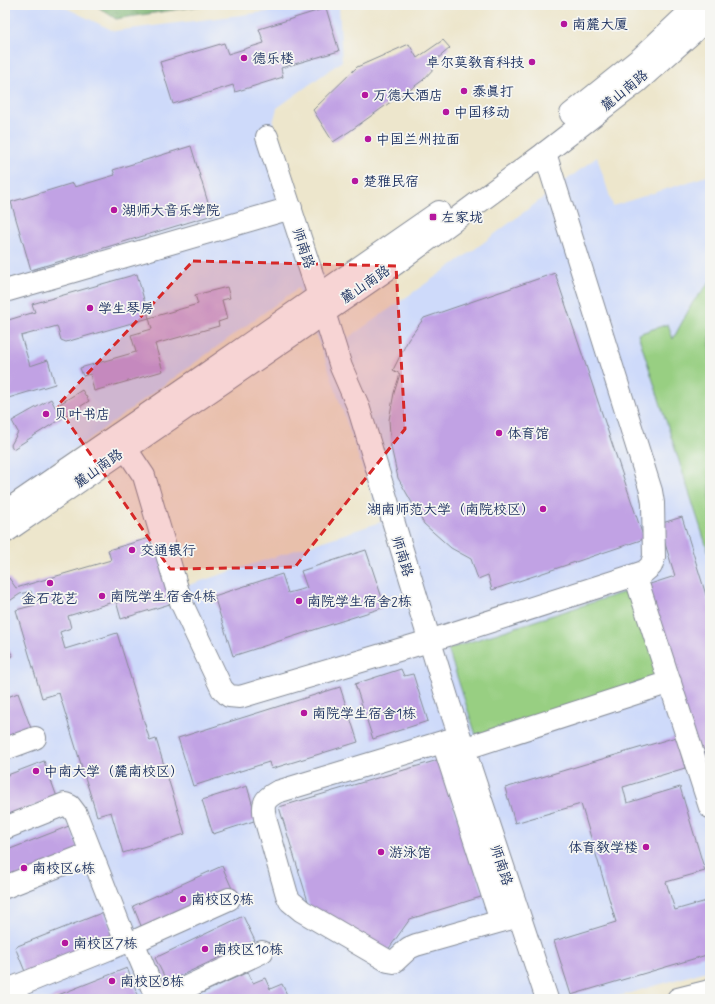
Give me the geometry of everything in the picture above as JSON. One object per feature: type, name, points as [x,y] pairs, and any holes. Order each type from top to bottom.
[{"type":"main road","name":"麓山南路","points":[[5,532],[121,442],[321,304],[433,217],[550,130],[642,56],[697,5]]},
{"type":"main road","name":"麓山南路","points":[[321,304],[394,264],[545,153],[637,82],[710,18]]},
{"type":"main road","name":"师南路","points":[[267,137],[341,367],[358,406],[429,641],[455,742],[510,918],[547,999]]},
{"type":"main road","points":[[121,442],[145,480],[181,602],[222,689],[229,696],[240,697],[429,641],[644,572],[651,566],[654,557],[653,503],[651,490],[545,153]]},
{"type":"main road","points":[[5,291],[291,208]]},
{"type":"main road","name":"麓山南路","points":[[5,512],[121,442]]},
{"type":"main road","points":[[635,575],[710,807]]},
{"type":"main road","points":[[510,918],[416,945],[409,948],[394,962],[388,961],[302,911],[290,902],[265,818],[263,810],[264,802],[269,796],[277,792],[670,682]]},
{"type":"main road","points":[[5,749],[35,738]]},
{"type":"main road","points":[[5,828],[65,804],[70,806],[76,814],[91,853],[130,942],[166,998],[262,952]]},
{"type":"main road","points":[[5,887],[91,853]]},
{"type":"main road","points":[[5,991],[130,942],[229,899]]},
{"type":"main road","points":[[678,999],[710,991]]},
{"type":"highlighted area","points":[[193,261],[396,266],[405,429],[295,567],[170,569],[57,406]]},
{"type":"shaded area","name":"湖南师范大学（南院校区）","points":[[5,5],[60,5],[114,31],[320,5],[339,5],[342,61],[277,108],[272,127],[318,264],[348,338],[475,249],[597,157],[613,206],[710,175],[710,970],[609,999],[5,999],[5,662],[13,656],[5,644],[5,604],[20,594],[60,582],[58,575],[110,560],[108,550],[153,537],[186,586],[381,522],[324,356],[298,288],[95,435],[5,496]]},
{"type":"green space","points":[[95,5],[205,5],[116,19]]},
{"type":"green space","points":[[710,282],[710,557],[638,334],[668,324],[673,339],[693,302]]},
{"type":"green space","points":[[634,589],[662,675],[476,735],[448,649]]},
{"type":"building","name":"德乐楼","points":[[326,8],[339,51],[281,68],[283,77],[235,92],[233,85],[173,104],[160,62],[224,43],[228,54],[264,43],[259,29]]},
{"type":"building","name":"万德大酒店","points":[[443,40],[450,48],[436,60],[436,66],[423,80],[333,142],[313,110],[357,67],[409,44],[417,58]]},
{"type":"building","name":"湖师大音乐学院","points":[[191,146],[209,206],[213,205],[216,214],[31,270],[11,202],[73,183],[75,187],[115,175],[113,170]]},
{"type":"building","name":"体育馆","points":[[555,273],[644,539],[492,590],[488,575],[478,579],[471,559],[451,548],[424,524],[398,478],[391,447],[389,420],[394,393],[400,374],[393,370],[408,340],[424,318]]},
{"type":"building","name":"学生琴房","points":[[137,274],[149,318],[66,342],[61,340],[57,326],[21,336],[30,366],[48,360],[55,384],[5,399],[5,321],[35,312],[32,304]]},
{"type":"building","points":[[227,287],[230,298],[222,300],[227,319],[218,322],[219,326],[155,344],[163,371],[94,391],[90,374],[83,376],[80,368],[136,352],[131,335],[152,329],[149,318],[198,304],[195,295]]},
{"type":"building","name":"贝叶书店","points":[[82,390],[89,401],[13,449],[11,445],[18,432],[12,421],[51,399],[55,407]]},
{"type":"building","points":[[682,517],[710,608],[710,790],[644,586],[675,576],[659,524]]},
{"type":"building","points":[[153,537],[173,603],[121,619],[116,601],[68,616],[71,628],[60,632],[65,649],[117,633],[150,741],[156,739],[185,834],[123,853],[111,812],[97,816],[59,693],[42,698],[16,610],[35,605],[31,591],[20,594],[5,604],[5,581],[9,578],[16,588],[111,560],[108,550]]},
{"type":"building","name":"南院学生宿舍2栋","points":[[366,550],[385,607],[233,656],[214,596],[282,574],[288,593],[307,588],[301,571]]},
{"type":"building","points":[[5,644],[13,656],[5,662]]},
{"type":"building","points":[[401,669],[404,676],[413,674],[428,721],[373,739],[355,684]]},
{"type":"building","name":"南院学生宿舍1栋","points":[[340,687],[358,742],[271,769],[269,762],[193,786],[178,738]]},
{"type":"building","points":[[18,693],[32,731],[5,742],[5,698]]},
{"type":"building","name":"体育教学楼","points":[[676,737],[685,768],[623,787],[627,803],[680,787],[705,871],[666,882],[675,910],[710,900],[710,954],[571,995],[554,941],[616,922],[581,804],[515,823],[505,788]]},
{"type":"building","name":"游泳馆","points":[[438,760],[484,896],[410,919],[385,954],[310,908],[279,807]]},
{"type":"building","points":[[44,761],[57,797],[5,817],[5,776]]},
{"type":"building","points":[[247,786],[257,820],[213,834],[202,800]]},
{"type":"building","name":"南校区6栋","points":[[69,826],[80,853],[5,883],[5,851]]},
{"type":"building","name":"南校区9栋","points":[[222,866],[234,893],[144,933],[133,906]]},
{"type":"building","name":"南校区7栋","points":[[104,912],[115,939],[26,974],[15,947]]},
{"type":"building","name":"南校区10栋","points":[[243,916],[255,941],[167,982],[155,958]]},
{"type":"building","name":"南校区8栋","points":[[127,968],[138,995],[128,999],[48,999]]},
{"type":"building","points":[[248,972],[253,983],[265,978],[270,989],[282,984],[289,999],[189,999]]},
{"type":"place","name":"南麓大厦","points":[[564,24]]},
{"type":"place","name":"德乐楼","points":[[244,58]]},
{"type":"place","name":"卓尔莫教育科技","points":[[532,62]]},
{"type":"place","name":"泰真打","points":[[464,91]]},
{"type":"place","name":"万德大酒店","points":[[365,95]]},
{"type":"place","name":"中国移动","points":[[446,112]]},
{"type":"place","name":"中国兰州拉面","points":[[368,139]]},
{"type":"place","name":"楚雅民宿","points":[[355,181]]},
{"type":"place","name":"湖师大音乐学院","points":[[114,210]]},
{"type":"place","name":"左家垅","points":[[433,217]]},
{"type":"place","name":"学生琴房","points":[[90,308]]},
{"type":"place","name":"贝叶书店","points":[[46,414]]},
{"type":"place","name":"体育馆","points":[[499,433]]},
{"type":"place","name":"湖南师范大学（南院校区）","points":[[543,509]]},
{"type":"place","name":"交通银行","points":[[132,550]]},
{"type":"place","name":"金石花艺","points":[[50,583]]},
{"type":"place","name":"南院学生宿舍4栋","points":[[102,596]]},
{"type":"place","name":"南院学生宿舍2栋","points":[[299,601]]},
{"type":"place","name":"南院学生宿舍1栋","points":[[304,713]]},
{"type":"place","name":"中南大学（麓南校区）","points":[[36,771]]},
{"type":"place","name":"体育教学楼","points":[[646,847]]},
{"type":"place","name":"游泳馆","points":[[381,852]]},
{"type":"place","name":"南校区6栋","points":[[24,868]]},
{"type":"place","name":"南校区9栋","points":[[183,899]]},
{"type":"place","name":"南校区7栋","points":[[65,943]]},
{"type":"place","name":"南校区10栋","points":[[205,949]]},
{"type":"place","name":"南校区8栋","points":[[112,981]]}]
